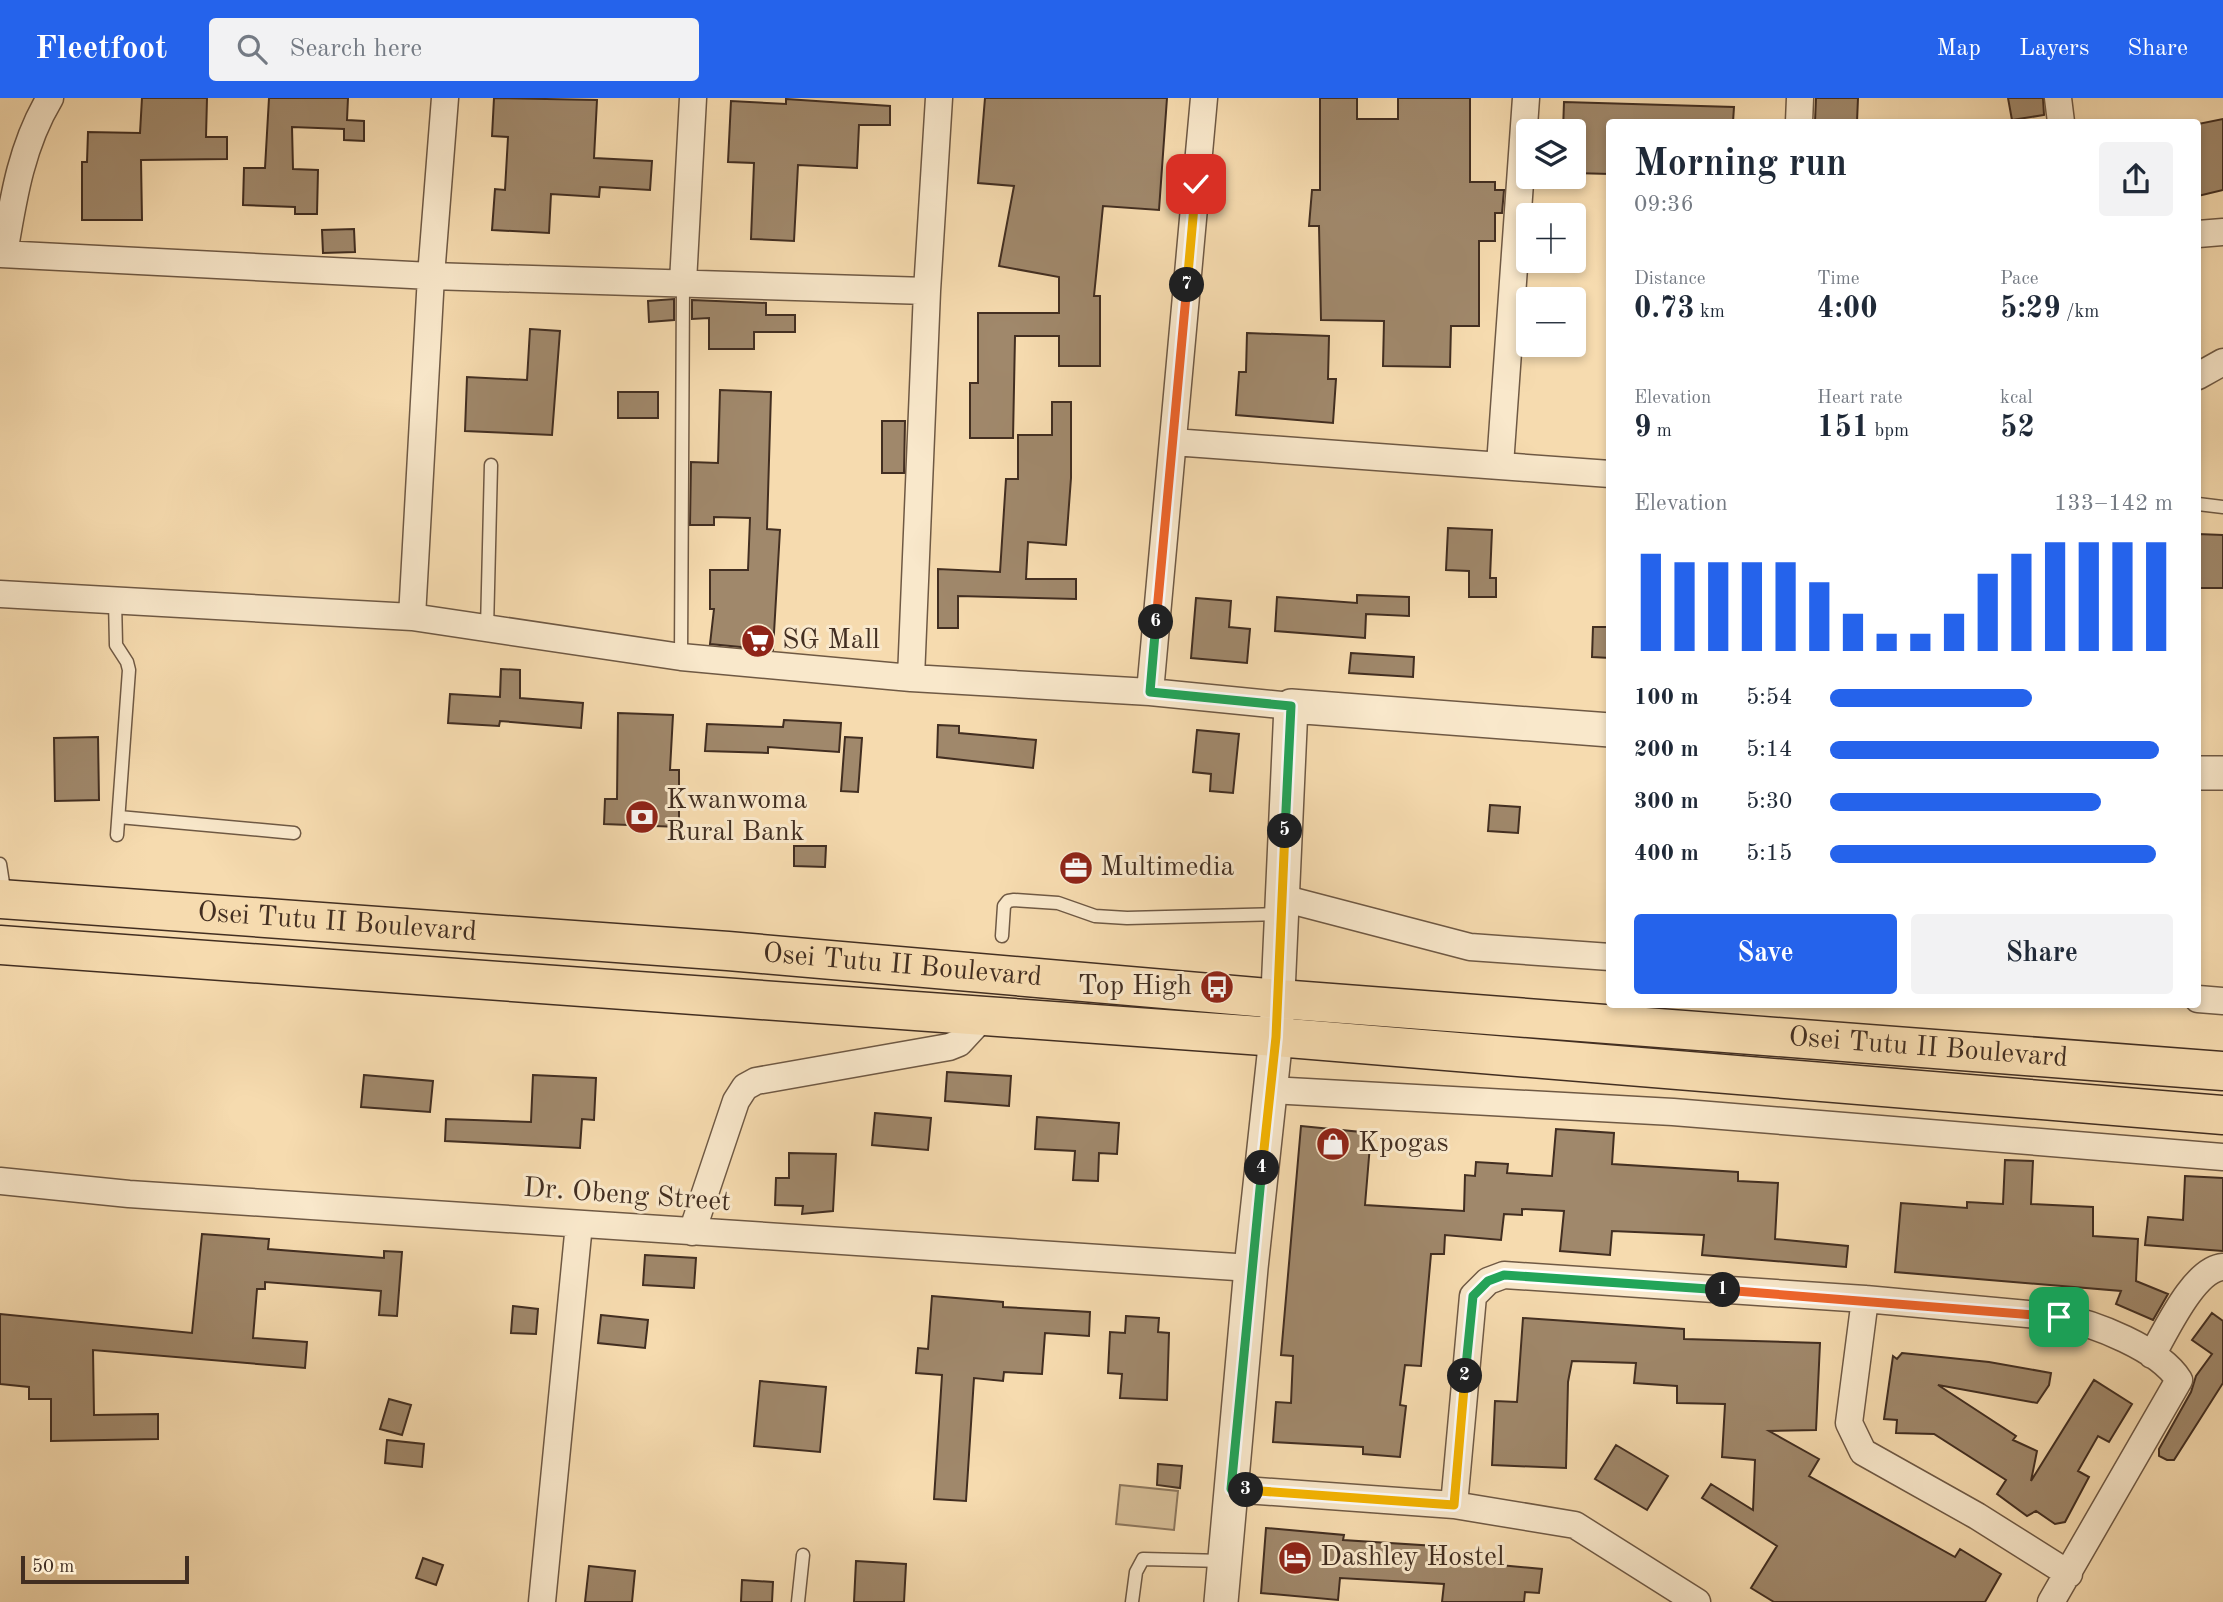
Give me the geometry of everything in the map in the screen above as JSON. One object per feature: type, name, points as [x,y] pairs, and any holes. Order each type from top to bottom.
[{"type":"highway","name":"Osei Tutu II Boulevard","points":[[2,888],[1279,999],[2223,1071]]},
{"type":"highway","name":"Osei Tutu II Boulevard","points":[[0,945],[1276,1037],[2223,1115]]},
{"type":"street","points":[[50,98],[33,126],[15,188],[2,254],[431,276],[927,290]]},
{"type":"street","points":[[412,617],[431,276],[445,98]]},
{"type":"street","points":[[683,282],[693,98]]},
{"type":"street","points":[[911,678],[927,290],[939,98]]},
{"type":"street","points":[[1150,692],[1204,98]]},
{"type":"street","points":[[1500,465],[1527,98]]},
{"type":"street","points":[[1799,119],[1800,98]]},
{"type":"street","points":[[2058,98],[2061,119]]},
{"type":"street","points":[[2201,234],[2223,232]]},
{"type":"street","points":[[2201,374],[2223,362]]},
{"type":"street","points":[[1173,442],[1606,474]]},
{"type":"street","points":[[0,594],[412,617],[681,657],[911,678],[1150,692],[1291,706],[1606,729]]},
{"type":"street","points":[[1221,1602],[1251,1268],[1279,999],[1291,706]]},
{"type":"street","points":[[2201,773],[2223,773]]},
{"type":"street","points":[[1281,906],[1470,947],[1606,957]]},
{"type":"street","points":[[2201,999],[2223,1001]]},
{"type":"street","points":[[692,1232],[736,1101],[745,1087],[756,1082],[949,1047],[959,1043],[984,1016]]},
{"type":"street","points":[[1270,1090],[1673,1112],[2223,1157]]},
{"type":"street","name":"Dr. Obeng Street","points":[[0,1181],[128,1194],[1251,1268]]},
{"type":"street","points":[[542,1602],[579,1224]]},
{"type":"street","points":[[2152,1355],[2189,1291],[2215,1267],[2223,1267]]},
{"type":"street","points":[[1454,1505],[1473,1296],[1488,1281],[1504,1275],[1864,1299],[2084,1321],[2152,1355],[2178,1377],[2179,1383],[2051,1602]]},
{"type":"street","points":[[1864,1299],[1849,1423],[1863,1452],[1977,1516],[2069,1574]]},
{"type":"street","points":[[1231,1489],[1454,1505],[1575,1525],[1698,1602]]},
{"type":"lane","points":[[681,657],[683,282]]},
{"type":"lane","points":[[487,629],[491,465]]},
{"type":"lane","points":[[2201,504],[2223,507]]},
{"type":"lane","points":[[116,600],[116,645],[127,662],[128,670],[117,835]]},
{"type":"lane","points":[[119,817],[294,833]]},
{"type":"lane","points":[[1002,936],[1004,906],[1008,901],[1014,900],[1058,903],[1095,916],[1116,917],[1281,906]]},
{"type":"lane","points":[[798,1602],[803,1555]]},
{"type":"lane","points":[[1132,1602],[1136,1572],[1143,1559],[1224,1561]]},
{"type":"shaded area","points":[[1120,1485],[1178,1491],[1174,1530],[1116,1524]]},
{"type":"building","points":[[142,98],[207,98],[206,137],[227,137],[227,159],[141,160],[142,220],[82,220],[82,162],[87,162],[88,132],[140,133]]},
{"type":"building","points":[[269,98],[348,98],[347,120],[364,121],[364,141],[344,140],[344,129],[292,127],[293,169],[318,170],[317,214],[295,214],[295,207],[243,205],[244,168],[265,168]]},
{"type":"building","points":[[494,98],[597,100],[594,158],[652,161],[650,190],[600,187],[599,197],[551,194],[549,233],[492,230],[495,189],[505,190],[508,137],[492,136]]},
{"type":"building","points":[[985,98],[1167,98],[1159,210],[1103,206],[1094,296],[1100,296],[1100,366],[1059,366],[1059,336],[1015,336],[1013,438],[970,438],[970,383],[978,383],[978,313],[1059,313],[1059,277],[999,266],[1014,186],[978,183]]},
{"type":"building","points":[[1320,98],[1357,98],[1357,119],[1398,119],[1398,98],[1470,98],[1470,182],[1495,182],[1495,190],[1504,190],[1502,213],[1495,213],[1495,241],[1479,241],[1479,326],[1451,326],[1450,367],[1383,366],[1384,321],[1321,320],[1319,226],[1309,226],[1312,190],[1320,190]]},
{"type":"building","points":[[1816,98],[1858,98],[1857,119],[1815,119]]},
{"type":"building","points":[[2008,98],[2043,98],[2044,115],[2012,119]]},
{"type":"building","points":[[786,99],[890,106],[890,125],[859,125],[857,168],[798,165],[794,241],[751,239],[754,163],[728,162],[731,101],[786,104]]},
{"type":"building","points":[[1564,102],[1734,107],[1733,119],[1606,119],[1606,174],[1586,173],[1586,119],[1563,119]]},
{"type":"building","points":[[2223,119],[2223,190],[2201,195],[2201,123]]},
{"type":"building","points":[[354,229],[355,252],[323,253],[322,230]]},
{"type":"building","points":[[674,299],[674,320],[649,322],[648,301]]},
{"type":"building","points":[[692,300],[766,303],[766,315],[795,315],[795,332],[754,332],[754,349],[709,349],[709,318],[692,319]]},
{"type":"building","points":[[530,329],[560,331],[552,435],[465,431],[467,377],[527,380]]},
{"type":"building","points":[[1247,333],[1329,336],[1328,379],[1336,379],[1333,423],[1236,415],[1239,372],[1246,372]]},
{"type":"building","points":[[720,390],[771,392],[767,529],[780,530],[773,650],[710,644],[714,609],[710,609],[710,570],[748,570],[750,518],[714,517],[714,525],[690,525],[691,462],[718,463]]},
{"type":"building","points":[[618,392],[658,392],[658,418],[618,418]]},
{"type":"building","points":[[1052,402],[1071,402],[1071,478],[1066,545],[1028,542],[1026,579],[1076,579],[1076,599],[958,596],[958,628],[938,628],[938,569],[1000,572],[1006,479],[1018,479],[1018,435],[1052,435]]},
{"type":"building","points":[[882,421],[905,421],[904,473],[882,473]]},
{"type":"building","points":[[1448,528],[1492,530],[1490,578],[1496,578],[1496,597],[1469,597],[1469,571],[1446,570]]},
{"type":"building","points":[[2201,534],[2223,535],[2223,588],[2201,588]]},
{"type":"building","points":[[1357,595],[1409,597],[1409,616],[1366,614],[1365,638],[1275,631],[1277,597],[1357,603]]},
{"type":"building","points":[[1196,598],[1231,601],[1229,627],[1250,629],[1247,663],[1191,658]]},
{"type":"building","points":[[1593,627],[1606,627],[1606,658],[1592,657]]},
{"type":"building","points":[[1351,653],[1414,657],[1413,677],[1349,673]]},
{"type":"building","points":[[501,669],[520,670],[520,698],[583,703],[581,728],[500,721],[499,726],[448,723],[450,694],[500,697]]},
{"type":"building","points":[[618,713],[673,715],[670,770],[679,770],[679,827],[604,824],[605,799],[617,799]]},
{"type":"building","points":[[784,720],[841,723],[839,752],[768,747],[768,753],[705,751],[707,724],[783,727]]},
{"type":"building","points":[[938,725],[959,726],[959,733],[1036,740],[1033,768],[937,757]]},
{"type":"building","points":[[1197,730],[1239,734],[1233,793],[1210,791],[1211,774],[1193,772]]},
{"type":"building","points":[[98,737],[99,800],[55,801],[54,738]]},
{"type":"building","points":[[845,737],[862,738],[858,792],[841,791]]},
{"type":"building","points":[[1490,805],[1520,807],[1518,833],[1488,831]]},
{"type":"building","points":[[794,846],[826,846],[825,867],[794,866]]},
{"type":"building","points":[[947,1072],[1011,1076],[1009,1106],[945,1101]]},
{"type":"building","points":[[364,1075],[433,1081],[430,1112],[361,1107]]},
{"type":"building","points":[[533,1075],[596,1078],[594,1120],[582,1119],[580,1148],[445,1141],[446,1119],[531,1122]]},
{"type":"building","points":[[875,1113],[931,1118],[928,1150],[872,1145]]},
{"type":"building","points":[[1037,1117],[1119,1123],[1117,1154],[1099,1153],[1098,1181],[1073,1180],[1075,1151],[1035,1149]]},
{"type":"building","points":[[1301,1126],[1371,1133],[1365,1205],[1464,1211],[1465,1175],[1475,1176],[1476,1162],[1508,1164],[1507,1173],[1552,1176],[1556,1129],[1614,1133],[1612,1164],[1738,1172],[1738,1181],[1778,1183],[1775,1239],[1848,1246],[1846,1267],[1702,1255],[1704,1235],[1612,1231],[1610,1255],[1560,1251],[1564,1211],[1522,1209],[1522,1215],[1504,1214],[1501,1240],[1445,1235],[1444,1254],[1431,1254],[1421,1366],[1405,1365],[1400,1405],[1406,1406],[1400,1457],[1363,1454],[1363,1447],[1273,1442],[1276,1402],[1291,1403],[1293,1356],[1281,1355]]},
{"type":"building","points":[[789,1153],[836,1154],[833,1211],[802,1214],[803,1206],[775,1205],[776,1178],[789,1178]]},
{"type":"building","points":[[2005,1160],[2033,1161],[2031,1204],[2093,1207],[2093,1236],[2138,1239],[2136,1281],[2168,1294],[2153,1320],[2116,1304],[2121,1291],[1895,1272],[1901,1203],[1967,1208],[1967,1202],[2003,1204]]},
{"type":"building","points":[[2185,1176],[2223,1178],[2223,1251],[2145,1245],[2148,1217],[2183,1220]]},
{"type":"building","points":[[202,1234],[269,1239],[268,1249],[384,1258],[384,1251],[402,1252],[397,1316],[379,1315],[381,1291],[265,1282],[265,1289],[257,1289],[253,1338],[307,1342],[305,1368],[93,1350],[94,1415],[158,1414],[158,1439],[51,1441],[51,1399],[29,1399],[29,1387],[0,1384],[0,1314],[192,1333]]},
{"type":"building","points":[[645,1255],[696,1258],[694,1288],[643,1285]]},
{"type":"building","points":[[932,1296],[1003,1302],[1003,1307],[1090,1312],[1089,1336],[1045,1333],[1042,1374],[1004,1372],[1003,1381],[974,1378],[966,1501],[934,1499],[942,1375],[916,1373],[918,1348],[928,1349]]},
{"type":"building","points":[[513,1306],[538,1309],[536,1334],[511,1333]]},
{"type":"building","points":[[2212,1313],[2223,1321],[2223,1383],[2174,1460],[2167,1460],[2159,1456],[2159,1449],[2191,1392],[2196,1376],[2212,1354],[2192,1340]]},
{"type":"building","points":[[601,1315],[648,1320],[645,1348],[598,1343]]},
{"type":"building","points":[[1126,1316],[1159,1318],[1158,1332],[1169,1333],[1167,1400],[1120,1398],[1122,1374],[1108,1373],[1110,1332],[1125,1333]]},
{"type":"building","points":[[1523,1318],[1684,1329],[1684,1339],[1820,1343],[1816,1430],[1769,1431],[1819,1459],[1809,1476],[1955,1557],[1960,1549],[2001,1574],[1985,1602],[1774,1602],[1751,1588],[1777,1546],[1702,1498],[1711,1484],[1753,1510],[1755,1460],[1722,1457],[1725,1404],[1677,1403],[1677,1386],[1634,1383],[1636,1363],[1572,1361],[1568,1382],[1566,1468],[1492,1465],[1495,1401],[1517,1402]]},
{"type":"building","points":[[1902,1353],[1989,1362],[2051,1373],[2049,1385],[2037,1403],[1938,1385],[2016,1436],[2013,1440],[2037,1451],[2031,1481],[2094,1380],[2132,1404],[2109,1442],[2098,1436],[2078,1471],[2089,1477],[2065,1522],[2055,1524],[2036,1511],[2027,1516],[1997,1494],[2006,1480],[1934,1434],[1896,1433],[1897,1420],[1884,1419],[1893,1356],[1897,1359]]},
{"type":"building","points":[[760,1381],[826,1387],[820,1452],[754,1446]]},
{"type":"building","points":[[389,1399],[411,1405],[402,1435],[380,1429]]},
{"type":"building","points":[[387,1440],[424,1444],[422,1467],[385,1463]]},
{"type":"building","points":[[1616,1445],[1668,1476],[1647,1510],[1595,1479]]},
{"type":"building","points":[[1158,1464],[1182,1466],[1180,1488],[1157,1485]]},
{"type":"building","points":[[1266,1528],[1344,1535],[1343,1540],[1436,1546],[1436,1559],[1542,1569],[1539,1593],[1525,1592],[1524,1602],[1442,1602],[1444,1584],[1340,1578],[1338,1600],[1261,1593]]},
{"type":"building","points":[[423,1558],[443,1565],[436,1585],[416,1578]]},
{"type":"building","points":[[856,1561],[906,1564],[904,1602],[854,1602]]},
{"type":"building","points":[[589,1566],[635,1571],[632,1602],[585,1602]]},
{"type":"building","points":[[742,1580],[773,1582],[772,1602],[741,1602]]},
{"type":"place","name":"SG Mall","points":[[758,641]]},
{"type":"place","name":"Kwanwoma Rural Bank","points":[[642,817]]},
{"type":"place","name":"Multimedia","points":[[1076,868]]},
{"type":"place","name":"Top High","points":[[1217,987]]},
{"type":"place","name":"Kpogas","points":[[1333,1144]]},
{"type":"place","name":"Dashley Hostel","points":[[1295,1558]]},
{"type":"route","points":[[1196,184],[1150,692],[1291,706],[1279,999],[1231,1489],[1454,1505],[1473,1296],[1488,1281],[1504,1275],[1864,1299],[2059,1317]]}]
